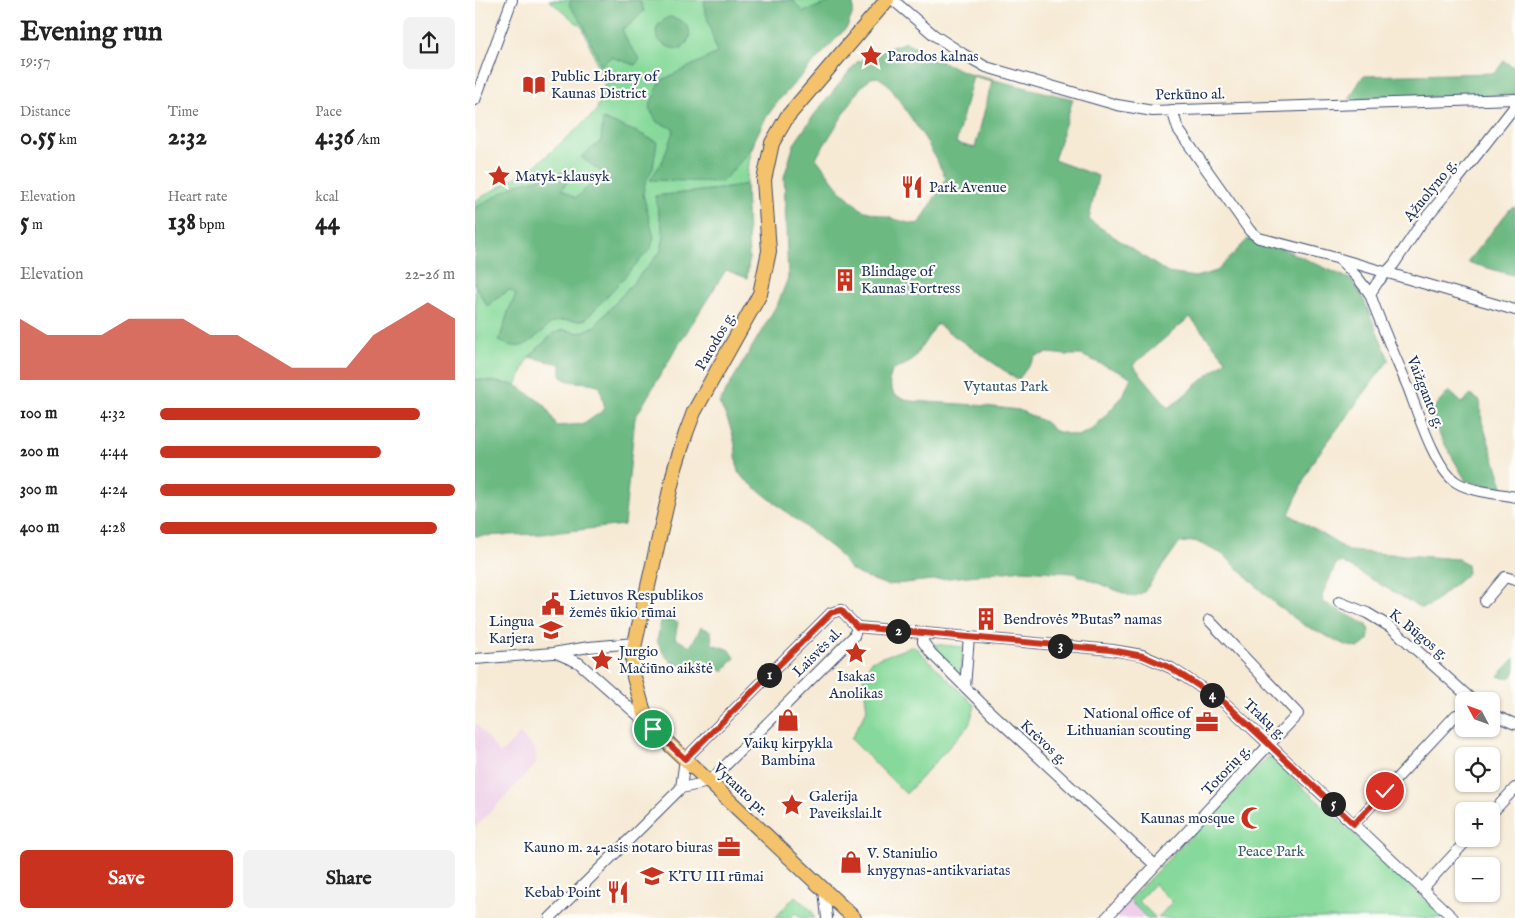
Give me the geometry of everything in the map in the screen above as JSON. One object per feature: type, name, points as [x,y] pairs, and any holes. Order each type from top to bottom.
[{"type":"main road","name":"Parodos g.","points":[[653,729],[643,709],[634,677],[633,659],[635,643],[675,468],[686,433],[695,412],[760,294],[769,251],[764,180],[772,143],[787,117],[887,0]]},
{"type":"main road","name":"Vytauto pr.","points":[[653,729],[854,918]]},
{"type":"street","points":[[475,100],[512,0]]},
{"type":"street","name":"Perkūno al.","points":[[893,0],[934,35],[986,66],[1125,106],[1153,111],[1515,99]]},
{"type":"street","name":"Ąžuolyno g.","points":[[1370,294],[1420,225],[1515,106]]},
{"type":"street","points":[[1172,110],[1178,129],[1250,231],[1259,238],[1387,272],[1515,310]]},
{"type":"street","name":"Vaižganto g.","points":[[1340,259],[1370,294],[1419,416],[1445,471],[1454,481],[1467,488],[1515,497]]},
{"type":"street","points":[[1485,600],[1505,577],[1515,580]]},
{"type":"street","name":"K. Būgos g.","points":[[1339,602],[1367,613],[1392,628],[1463,692]]},
{"type":"street","name":"Laisvės al.","points":[[685,759],[831,613],[841,610],[857,627],[854,636],[709,782]]},
{"type":"street","name":"Totorių g.","points":[[1106,918],[1299,714],[1209,620]]},
{"type":"street","name":"Trakų g.","points":[[857,627],[1111,650],[1143,656],[1171,668],[1225,703],[1453,918]]},
{"type":"street","name":"Krėvos g.","points":[[924,633],[923,642],[931,653],[1155,865]]},
{"type":"street","points":[[965,687],[969,637]]},
{"type":"street","points":[[475,659],[635,643]]},
{"type":"street","name":"Vytauto pr.","points":[[555,652],[579,663],[653,729]]},
{"type":"street","points":[[1354,824],[1455,716]]},
{"type":"street","points":[[1500,718],[1515,724]]},
{"type":"street","points":[[681,788],[685,759]]},
{"type":"street","points":[[551,918],[681,788],[709,782]]},
{"type":"street","points":[[1500,804],[1515,788]]},
{"type":"street","points":[[1423,889],[1461,847]]},
{"type":"street","points":[[824,890],[827,918]]},
{"type":"shaded area","points":[[475,722],[500,754],[520,734],[535,749],[536,764],[475,828]]},
{"type":"shaded area","points":[[1129,900],[1147,918],[1112,918]]},
{"type":"green space","points":[[549,0],[853,0],[853,12],[847,27],[796,80],[762,124],[755,139],[749,161],[746,184],[729,188],[655,196],[664,237],[661,251],[595,326],[580,333],[564,330],[554,333],[529,357],[516,385],[475,379],[475,201],[535,166],[596,112],[605,84],[583,28]]},
{"type":"green space","points":[[571,0],[640,0],[644,11],[631,24],[622,29],[628,43],[640,59],[635,65],[611,57],[601,65],[584,26],[569,5]]},
{"type":"green space","points":[[705,0],[793,0],[803,12],[836,0],[853,0],[853,12],[847,27],[778,101],[765,119],[752,149],[722,182],[650,180],[663,160],[674,129],[657,122],[649,108],[660,81],[717,53],[704,6]]},
{"type":"green space","points":[[669,17],[681,21],[689,29],[688,39],[682,49],[667,46],[657,38],[657,27]]},
{"type":"green space","name":"Vytautas Park","points":[[906,42],[936,59],[969,74],[1073,99],[1054,160],[1098,176],[1089,220],[1168,273],[1195,277],[1217,271],[1248,239],[1283,249],[1352,280],[1364,300],[1389,360],[1311,464],[1289,514],[1349,551],[1458,559],[1467,565],[1468,573],[1431,605],[1421,608],[1342,562],[1336,564],[1322,596],[1323,602],[1367,625],[1369,631],[1368,641],[1358,648],[1345,645],[1304,625],[1274,603],[1224,555],[1195,541],[1179,543],[1144,592],[1133,597],[1073,573],[1022,570],[887,585],[860,575],[850,569],[836,551],[742,477],[737,466],[731,429],[719,403],[778,303],[788,278],[784,177],[794,144],[814,115],[857,62]],"holes":[[[973,76],[992,81],[975,148],[956,143]],[[878,77],[888,84],[926,140],[946,178],[920,223],[912,224],[862,210],[840,190],[816,158],[860,88],[871,78]],[[1190,317],[1226,360],[1169,408],[1133,365]],[[937,324],[1018,380],[1036,356],[1048,353],[1081,355],[1131,377],[1123,396],[1093,429],[1078,436],[1055,431],[1045,422],[1019,410],[911,401],[894,395],[889,381],[892,371],[912,361]]]},
{"type":"green space","points":[[1504,61],[1515,68],[1515,95],[1349,99],[1363,76],[1495,73]]},
{"type":"green space","points":[[603,119],[657,142],[653,168],[645,183],[643,194],[654,238],[651,248],[586,319],[578,321],[563,320],[553,323],[523,346],[513,346],[499,341],[509,309],[516,295],[509,290],[487,306],[475,285],[475,208],[517,184],[564,172],[570,178],[562,189],[576,198],[603,173],[581,157],[601,141]]},
{"type":"green space","points":[[746,184],[749,259],[747,278],[726,270],[635,418],[624,525],[542,534],[475,536],[475,379],[516,385],[545,405],[557,426],[584,424],[605,409],[600,386],[569,381],[561,377],[561,364],[529,357],[554,333],[564,330],[580,333],[595,326],[661,251],[664,237],[655,196],[729,188]]},
{"type":"green space","points":[[1515,207],[1515,274],[1512,275],[1467,262],[1510,209]]},
{"type":"green space","points":[[1449,391],[1462,403],[1471,395],[1480,401],[1482,422],[1504,489],[1466,481],[1432,422],[1429,414]]},
{"type":"green space","points":[[665,618],[678,622],[675,638],[690,647],[701,627],[711,631],[712,644],[730,650],[735,658],[723,671],[712,665],[687,668],[671,662],[663,653],[657,641],[661,621]]},
{"type":"green space","points":[[932,644],[963,647],[961,672],[958,673],[933,648]]},
{"type":"green space","points":[[914,646],[975,706],[969,725],[906,794],[851,739],[867,710],[863,679],[871,661]]},
{"type":"green space","points":[[1515,658],[1513,675],[1508,678],[1498,676]]},
{"type":"green space","name":"Peace Park","points":[[1268,757],[1445,918],[1158,918],[1172,902],[1154,884],[1138,901],[1156,918],[1147,918],[1129,900]]},
{"type":"green space","points":[[795,896],[811,910],[814,918],[801,918],[795,913],[790,918],[775,918]]},
{"type":"place","name":"Parodos kalnas","points":[[871,56]]},
{"type":"place","name":"Public Library of Kaunas District","points":[[534,85]]},
{"type":"place","name":"Matyk-klausyk","points":[[499,176]]},
{"type":"place","name":"Park Avenue","points":[[912,187]]},
{"type":"place","name":"Blindage of Kaunas Fortress","points":[[845,280]]},
{"type":"place","name":"Lietuvos Respublikos žemės ūkio rūmai","points":[[553,604]]},
{"type":"place","name":"Bendrovės \"Butas\" namas","points":[[986,619]]},
{"type":"place","name":"Lingua Karjera","points":[[551,630]]},
{"type":"place","name":"Isakas Anolikas","points":[[856,653]]},
{"type":"place","name":"Jurgio Mačiūno aikštė","points":[[602,660]]},
{"type":"place","name":"Vaikų kirpykla Bambina","points":[[788,720]]},
{"type":"place","name":"National office of Lithuanian scouting","points":[[1207,722]]},
{"type":"place","name":"Galerija Paveikslai.lt","points":[[792,805]]},
{"type":"place","name":"Kaunas mosque","points":[[1252,818]]},
{"type":"place","name":"Kauno m. 24-asis notaro biuras","points":[[729,847]]},
{"type":"place","name":"V. Staniulio knygynas-antikvariatas","points":[[851,862]]},
{"type":"place","name":"KTU III rūmai","points":[[652,876]]},
{"type":"place","name":"Kebab Point","points":[[618,892]]},
{"type":"route","points":[[653,729],[685,759],[831,613],[841,610],[857,627],[1111,650],[1143,656],[1171,668],[1225,703],[1354,824],[1385,791]]}]
